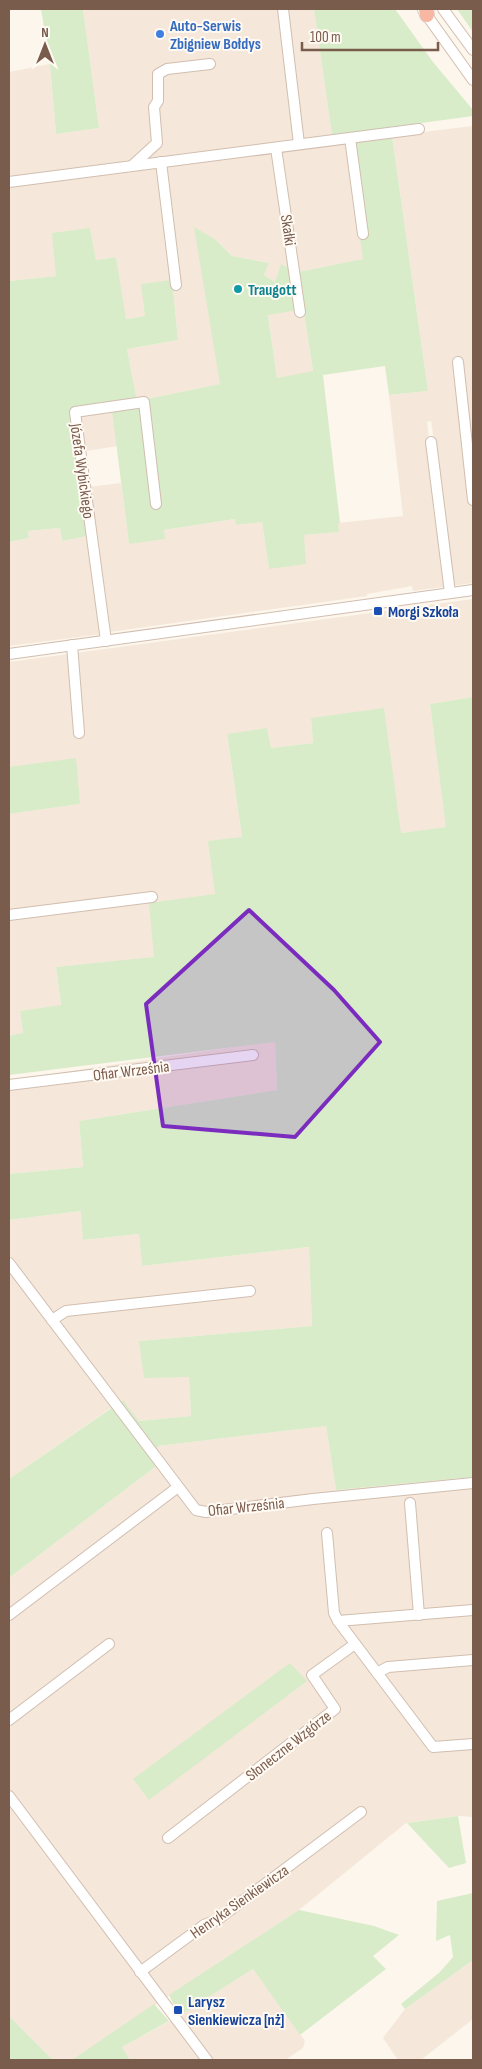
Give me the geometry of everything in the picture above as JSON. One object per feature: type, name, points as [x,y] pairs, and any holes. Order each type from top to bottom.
[{"type":"street","points":[[283,9],[299,144]]},
{"type":"street","points":[[443,9],[473,50]]},
{"type":"street","points":[[425,11],[473,80]]},
{"type":"street","points":[[133,166],[156,143],[154,107],[158,100],[158,74],[167,69],[210,64]]},
{"type":"street","points":[[9,182],[419,129]]},
{"type":"street","points":[[350,138],[363,234]]},
{"type":"street","name":"Skałki","points":[[276,148],[300,312]]},
{"type":"street","points":[[161,162],[176,285]]},
{"type":"street","points":[[458,362],[473,500]]},
{"type":"street","name":"Józefa Wybickiego","points":[[106,640],[75,412],[144,402],[156,504]]},
{"type":"street","points":[[431,442],[450,593]]},
{"type":"street","points":[[9,654],[473,590]]},
{"type":"street","points":[[72,645],[80,733]]},
{"type":"street","points":[[9,915],[152,897]]},
{"type":"street","name":"Ofiar Września","points":[[9,1085],[253,1055]]},
{"type":"street","name":"Ofiar Września","points":[[9,1263],[196,1510],[206,1512],[313,1498],[473,1483]]},
{"type":"street","points":[[52,1320],[66,1311],[250,1291]]},
{"type":"street","points":[[9,1615],[178,1487]]},
{"type":"street","points":[[410,1503],[419,1614]]},
{"type":"street","points":[[327,1533],[334,1614],[338,1622],[433,1748],[473,1744]]},
{"type":"street","points":[[338,1622],[473,1610]]},
{"type":"street","points":[[9,1720],[109,1644]]},
{"type":"street","name":"Słoneczne Wzgórze","points":[[168,1838],[335,1709],[312,1675],[356,1644]]},
{"type":"street","points":[[377,1673],[388,1667],[473,1660]]},
{"type":"street","points":[[9,1796],[207,2060]]},
{"type":"street","name":"Henryka Sienkiewicza","points":[[140,1972],[204,1924],[217,1920],[361,1812]]},
{"type":"highlighted area","points":[[249,910],[334,990],[380,1042],[295,1137],[163,1126],[146,1004]]},
{"type":"shaded area","points":[[83,9],[314,9],[332,135],[9,177],[9,72],[50,64],[56,134],[99,128]]},
{"type":"shaded area","points":[[472,126],[473,583],[413,591],[412,586],[367,594],[367,596],[110,632],[88,487],[121,483],[129,543],[164,530],[236,519],[237,525],[262,522],[269,569],[304,535],[338,532],[338,523],[403,516],[389,395],[428,391],[392,136]],"holes":[[[431,421],[445,512],[438,513],[427,422]]]},
{"type":"shaded area","points":[[346,143],[364,259],[298,272],[275,282],[264,275],[269,263],[232,256],[216,240],[204,284],[221,384],[137,401],[127,349],[178,340],[172,280],[145,316],[125,319],[116,257],[96,260],[90,228],[56,276],[9,281],[9,186]]},
{"type":"shaded area","points":[[298,310],[304,314],[313,372],[277,378],[268,314]]},
{"type":"shaded area","points":[[113,409],[118,446],[86,451],[80,413]]},
{"type":"shaded area","points":[[60,528],[62,541],[88,536],[102,634],[9,646],[9,542],[29,538],[28,531]]},
{"type":"shaded area","points":[[473,599],[473,697],[430,704],[447,827],[401,833],[311,719],[313,743],[271,748],[267,729],[227,735],[242,837],[215,894],[154,958],[56,967],[61,1006],[20,1011],[23,1034],[9,1036],[9,814],[80,804],[9,768],[9,662]]},
{"type":"shaded area","points":[[275,1041],[277,1090],[79,1121],[83,1167],[9,1174],[9,1080]]},
{"type":"shaded area","points":[[82,1211],[84,1240],[139,1234],[142,1266],[309,1247],[312,1326],[139,1341],[189,1377],[191,1416],[139,1421],[122,1400],[9,1479],[9,1220]]},
{"type":"shaded area","points":[[326,1426],[336,1490],[473,1477],[473,1817],[458,1816],[406,1823],[299,1910],[72,2060],[53,2060],[9,2016],[9,1578],[155,1467],[158,1446]]},
{"type":"shaded area","points":[[473,1960],[473,2019],[421,2060],[398,2060],[383,2038],[405,2009]]},
{"type":"shaded area","points":[[253,1969],[305,2041],[303,2048],[285,2060],[130,2060],[122,2047],[179,2016]]},
{"type":"green space","points":[[41,9],[83,9],[99,128],[56,134],[50,64]]},
{"type":"green space","points":[[314,9],[395,9],[433,62],[473,110],[473,116],[332,135]]},
{"type":"green space","points":[[457,9],[473,9],[473,32]]},
{"type":"green space","points":[[392,136],[428,391],[389,395],[385,366],[323,375],[340,523],[338,524],[339,532],[304,535],[306,564],[269,569],[262,522],[236,525],[235,519],[164,530],[165,539],[129,544],[111,403],[71,409],[88,536],[62,541],[60,528],[28,531],[29,538],[9,542],[9,281],[56,276],[52,233],[90,228],[96,260],[116,257],[126,319],[145,316],[141,284],[172,280],[178,340],[127,349],[137,401],[220,384],[194,227],[216,240],[232,256],[269,263],[264,275],[275,282],[281,264],[298,272],[363,259],[346,143]],"holes":[[[298,310],[304,314],[313,371],[277,378],[268,315]]]},
{"type":"green space","points":[[473,697],[473,1477],[336,1490],[326,1426],[158,1446],[155,1467],[9,1578],[9,1479],[123,1400],[139,1421],[191,1416],[189,1377],[144,1378],[139,1341],[312,1326],[309,1247],[142,1266],[139,1234],[83,1240],[81,1211],[9,1220],[9,1174],[83,1167],[79,1121],[277,1090],[275,1042],[9,1075],[9,1036],[23,1033],[20,1011],[61,1005],[56,967],[154,957],[149,903],[215,894],[208,841],[242,837],[227,734],[267,728],[271,748],[313,743],[311,718],[384,708],[401,833],[446,827],[430,704]]},
{"type":"green space","points":[[76,758],[80,804],[9,814],[9,767]]},
{"type":"green space","points":[[290,1663],[307,1681],[149,1800],[133,1779]]},
{"type":"green space","points":[[458,1816],[466,1863],[449,1868],[407,1823]]},
{"type":"green space","points":[[473,1893],[473,1960],[405,2009],[401,2004],[440,1972],[453,1957],[450,1935],[436,1941],[437,1901]]},
{"type":"green space","points":[[299,1910],[374,1926],[399,1935],[373,1956],[386,1969],[300,2035],[253,1969],[179,2016],[169,1995]]},
{"type":"green space","points":[[154,2004],[169,2021],[122,2047],[130,2060],[72,2060]]},
{"type":"green space","points":[[9,2016],[53,2060],[9,2060]]},
{"type":"place","name":"Auto-Serwis Zbigniew Bołdys","points":[[160,34]]},
{"type":"place","name":"Traugott","points":[[238,289]]},
{"type":"place","name":"Morgi Szkoła","points":[[378,611]]},
{"type":"place","name":"Larysz Sienkiewicza [nż]","points":[[178,2010]]}]
